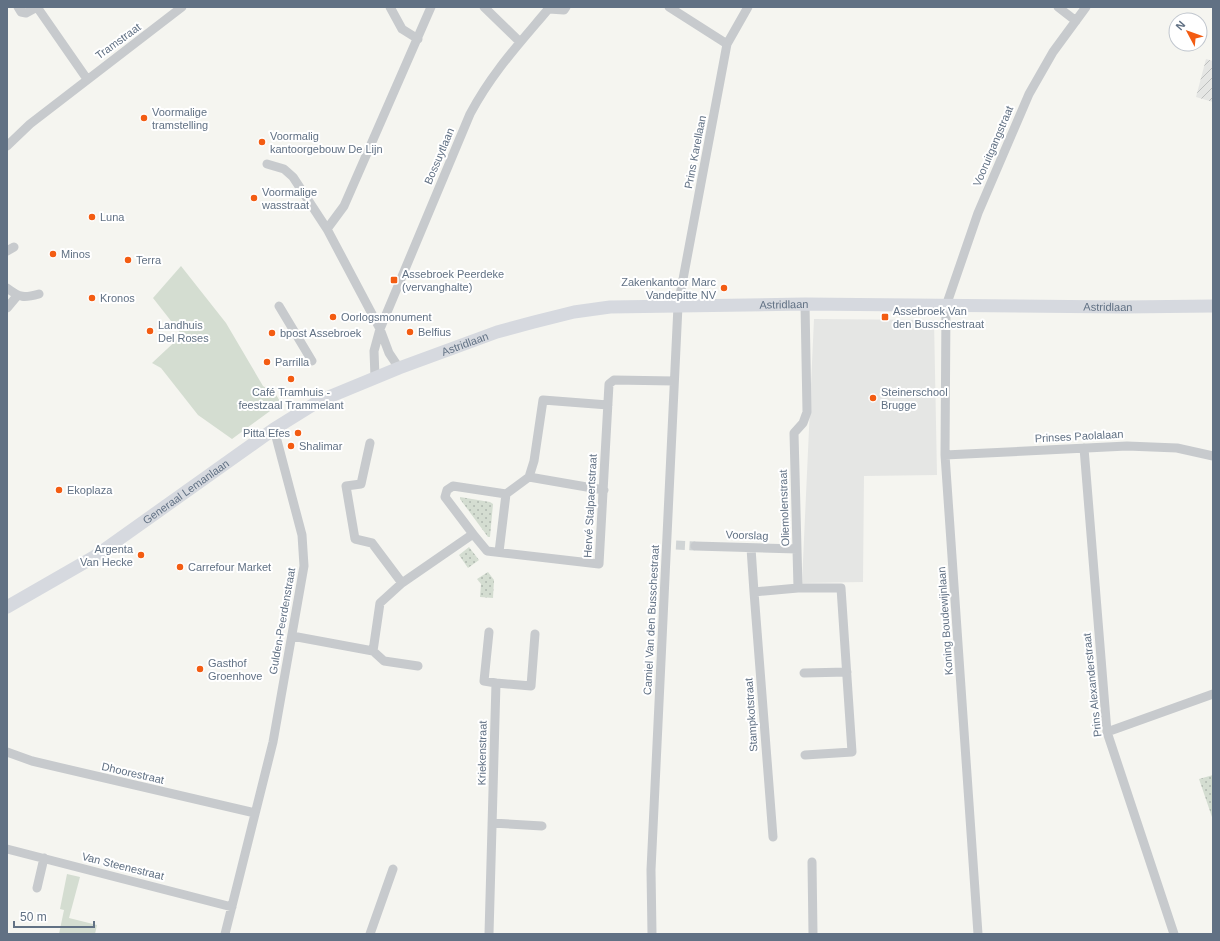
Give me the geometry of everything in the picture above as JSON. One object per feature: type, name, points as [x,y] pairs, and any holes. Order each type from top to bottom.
[{"type":"main road","name":"Astridlaan","points":[[371,379],[497,332],[574,312],[610,307],[805,304],[1187,308],[1213,306]]},
{"type":"main road","name":"Generaal Lemanlaan","points":[[7,607],[94,557],[274,429],[319,401],[371,379]]},
{"type":"street","points":[[18,7],[21,12],[26,13],[37,7],[87,79]]},
{"type":"street","name":"Tramstraat","points":[[8,143],[87,79],[182,7]]},
{"type":"street","points":[[390,7],[402,29],[418,39]]},
{"type":"street","points":[[327,229],[344,206],[431,7]]},
{"type":"street","points":[[484,7],[520,42]]},
{"type":"street","name":"Bossuytlaan","points":[[371,379],[374,351],[380,329],[470,114],[484,87],[549,8],[564,10],[566,7]]},
{"type":"street","points":[[669,7],[727,44]]},
{"type":"street","name":"Prins Karellaan","points":[[678,306],[727,44],[748,7]]},
{"type":"street","points":[[1058,7],[1076,21]]},
{"type":"street","name":"Vooruitgangstraat","points":[[946,306],[978,213],[1029,94],[1053,52],[1086,7]]},
{"type":"street","points":[[267,164],[284,169],[294,177],[327,229],[380,329],[389,353],[399,368]]},
{"type":"street","points":[[7,288],[17,296],[27,297],[39,294]]},
{"type":"street","points":[[7,308],[17,296]]},
{"type":"street","name":"Oliemolenstraat","points":[[798,588],[794,433],[803,423],[807,412],[805,304]]},
{"type":"street","points":[[279,306],[312,361]]},
{"type":"street","name":"Camiel Van den Busschestraat","points":[[652,934],[651,870],[671,546],[674,381],[678,306]]},
{"type":"street","name":"Koning Boudewijnlaan","points":[[946,306],[945,454],[978,934]]},
{"type":"street","name":"Hervé Stalpaertstraat","points":[[473,534],[488,552],[599,564],[609,384],[612,380],[674,381]]},
{"type":"street","points":[[499,552],[506,494],[528,477],[534,461],[543,400],[608,406]]},
{"type":"street","name":"Gulden-Peerdenstraat","points":[[225,934],[272,742],[302,583],[304,549],[302,535],[274,429]]},
{"type":"street","points":[[370,443],[361,484],[346,486],[356,539],[372,543],[402,583]]},
{"type":"street","name":"Prinses Paolalaan","points":[[945,454],[1127,446],[1177,448],[1213,456]]},
{"type":"street","name":"Prins Alexanderstraat","points":[[1084,448],[1107,732],[1174,934]]},
{"type":"street","points":[[528,477],[604,490]]},
{"type":"street","points":[[374,651],[380,603],[402,583],[473,534],[445,496],[447,490],[453,486],[506,494]]},
{"type":"street","name":"Voorslag","points":[[695,546],[797,549]]},
{"type":"street","name":"Stampkotstraat","points":[[751,548],[773,838]]},
{"type":"street","points":[[754,592],[798,588],[841,588],[852,752],[805,755]]},
{"type":"street","points":[[489,632],[484,681],[531,686],[535,634]]},
{"type":"street","points":[[292,636],[374,651],[384,661],[418,666]]},
{"type":"street","points":[[804,673],[847,672]]},
{"type":"street","name":"Kriekenstraat","points":[[489,934],[496,683]]},
{"type":"street","points":[[1107,732],[1213,694]]},
{"type":"street","name":"Dhoorestraat","points":[[7,752],[32,761],[255,813]]},
{"type":"street","points":[[492,823],[542,826]]},
{"type":"street","name":"Van Steenestraat","points":[[7,849],[232,907]]},
{"type":"street","points":[[37,888],[44,858]]},
{"type":"street","points":[[812,862],[813,934]]},
{"type":"street","points":[[370,934],[393,869]]},
{"type":"shaded area","points":[[1206,59],[1213,61],[1213,102],[1196,97]]},
{"type":"shaded area","points":[[181,266],[226,323],[263,386],[269,390],[272,388],[281,403],[232,439],[198,415],[161,368],[152,363],[182,335],[153,298]]},
{"type":"shaded area","name":"Steinerschool Brugge","points":[[814,319],[934,320],[937,475],[864,476],[863,582],[802,583]]},
{"type":"shaded area","points":[[460,497],[490,502],[493,504],[490,537],[488,537]]},
{"type":"shaded area","points":[[469,547],[479,560],[468,568],[459,555]]},
{"type":"shaded area","points":[[488,572],[494,580],[493,598],[480,597],[481,584],[477,579]]},
{"type":"shaded area","points":[[1213,775],[1213,820],[1199,779]]},
{"type":"shaded area","points":[[67,874],[80,877],[69,918],[97,925],[95,934],[59,934],[64,910],[60,909]]},
{"type":"tunnel","points":[[676,545],[695,546]]},
{"type":"place","name":"Voormalige tramstelling","points":[[144,118]]},
{"type":"place","name":"Voormalig kantoorgebouw De Lijn","points":[[262,142]]},
{"type":"place","name":"Voormalige wasstraat","points":[[254,198]]},
{"type":"place","name":"Luna","points":[[92,217]]},
{"type":"place","name":"Minos","points":[[53,254]]},
{"type":"place","name":"Terra","points":[[128,260]]},
{"type":"place","name":"Assebroek Peerdeke (vervanghalte)","points":[[394,280]]},
{"type":"place","name":"Zakenkantoor Marc Vandepitte NV","points":[[724,288]]},
{"type":"place","name":"Kronos","points":[[92,298]]},
{"type":"place","name":"Oorlogsmonument","points":[[333,317]]},
{"type":"place","name":"Assebroek Van den Busschestraat","points":[[885,317]]},
{"type":"place","name":"Landhuis Del Roses","points":[[150,331]]},
{"type":"place","name":"Belfius","points":[[410,332]]},
{"type":"place","name":"bpost Assebroek","points":[[272,333]]},
{"type":"place","name":"Parrilla","points":[[267,362]]},
{"type":"place","name":"Café Tramhuis - feestzaal Trammelant","points":[[291,379]]},
{"type":"place","name":"Steinerschool Brugge","points":[[873,398]]},
{"type":"place","name":"Pitta Efes","points":[[298,433]]},
{"type":"place","name":"Shalimar","points":[[291,446]]},
{"type":"place","name":"Ekoplaza","points":[[59,490]]},
{"type":"place","name":"Argenta Van Hecke","points":[[141,555]]},
{"type":"place","name":"Carrefour Market","points":[[180,567]]},
{"type":"place","name":"Gasthof Groenhove","points":[[200,669]]}]
